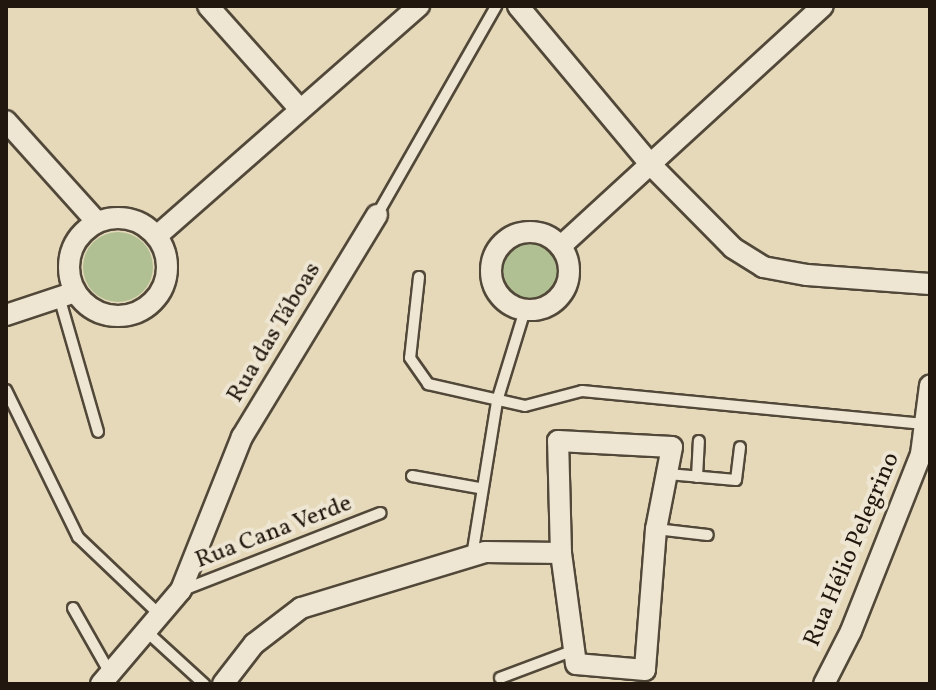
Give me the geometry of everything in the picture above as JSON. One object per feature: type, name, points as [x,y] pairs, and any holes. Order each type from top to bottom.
[{"type":"street","points":[[208,6],[298,107]]},
{"type":"street","points":[[157,236],[298,107],[419,6]]},
{"type":"street","points":[[518,6],[650,164],[733,248],[763,267],[930,284]]},
{"type":"street","points":[[561,246],[823,6]]},
{"type":"street","points":[[7,125],[97,222]]},
{"type":"street","name":"Rua das Táboas","points":[[105,679],[181,590],[242,437],[377,215]]},
{"type":"street","points":[[6,315],[68,296],[116,316],[146,308],[158,296],[167,274],[165,250],[157,236],[129,218],[97,222],[73,245],[68,261],[68,296]]},
{"type":"street","points":[[527,231],[552,238],[561,246],[570,271],[567,284],[551,304],[525,310],[502,299],[490,276],[495,251],[514,234],[527,231]]},
{"type":"street","name":"Rua Hélio Pelegrino","points":[[824,684],[851,631],[926,460],[930,386]]},
{"type":"street","points":[[558,441],[672,447],[656,529],[645,670],[576,664],[561,553],[558,441]]},
{"type":"street","points":[[223,684],[254,644],[301,608],[472,556],[561,553]]},
{"type":"lane","name":"Rua das Táboas","points":[[377,215],[496,6]]},
{"type":"lane","points":[[419,277],[410,358],[428,384],[525,406],[582,391],[926,424]]},
{"type":"lane","points":[[68,296],[98,432]]},
{"type":"lane","points":[[472,556],[479,488],[497,401],[525,310]]},
{"type":"lane","points":[[6,390],[78,537],[160,615]]},
{"type":"lane","points":[[697,477],[699,441]]},
{"type":"lane","points":[[668,474],[736,480],[740,447]]},
{"type":"lane","points":[[412,476],[479,488]]},
{"type":"lane","name":"Rua Cana Verde","points":[[181,590],[381,513]]},
{"type":"lane","points":[[656,529],[708,535]]},
{"type":"lane","points":[[73,608],[105,679]]},
{"type":"lane","points":[[146,631],[204,684]]},
{"type":"lane","points":[[500,678],[572,651]]},
{"type":"green space","points":[[118,232],[143,242],[153,267],[143,292],[118,302],[93,292],[83,267],[93,242]]},
{"type":"green space","points":[[524,240],[536,240],[552,249],[559,259],[559,283],[552,293],[536,302],[524,302],[504,288],[499,277],[499,265],[513,245]]}]
